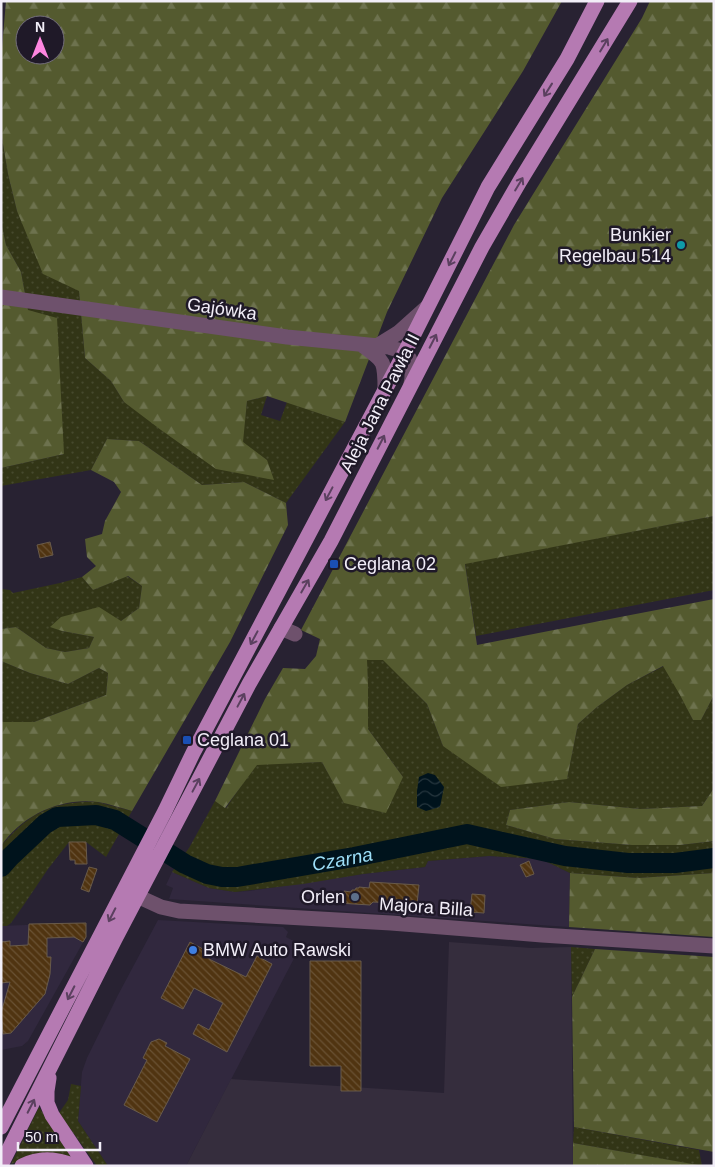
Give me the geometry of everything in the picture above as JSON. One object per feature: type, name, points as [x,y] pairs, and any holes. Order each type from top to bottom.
[{"type":"main road","name":"Aleja Jana Pawła II","points":[[166,825],[193,753],[405,352],[488,187],[567,60],[597,1]]},
{"type":"main road","name":"Aleja Jana Pawła II","points":[[166,825],[330,541],[490,233],[630,1]]},
{"type":"main road","points":[[1,1128],[166,825]]},
{"type":"main road","points":[[1,1165],[137,896],[149,859]]},
{"type":"main road","points":[[51,1068],[47,1103],[52,1114],[86,1166]]},
{"type":"main road","points":[[22,1166],[29,1162],[45,1159],[57,1160],[74,1166]]},
{"type":"street","name":"Gajówka","points":[[1,297],[278,335],[377,346],[405,352]]},
{"type":"street","points":[[377,346],[398,333],[429,305]]},
{"type":"street","points":[[361,345],[381,359],[384,365],[385,389]]},
{"type":"street","points":[[405,352],[412,368],[411,384]]},
{"type":"street","points":[[281,628],[295,634]]},
{"type":"street","name":"Majora Billa","points":[[137,896],[161,907],[179,911],[391,923],[714,946]]},
{"type":"shaded area","points":[[489,856],[541,859],[570,873],[569,927],[169,899],[173,888],[166,885],[172,872],[209,888],[235,892],[249,891],[425,867],[428,861]]},
{"type":"shaded area","points":[[158,920],[283,927],[288,932],[286,937],[301,945],[186,1166],[108,1166],[78,1121],[82,1072],[118,995]]},
{"type":"shaded area","points":[[75,923],[86,937],[28,1041],[22,1046],[1,1050],[1,926]]},
{"type":"shaded area","points":[[449,942],[531,948],[571,947],[573,1166],[186,1166],[231,1079],[444,1093]]},
{"type":"green space","points":[[6,1],[562,1],[523,71],[442,198],[387,312],[345,422],[267,396],[247,401],[243,442],[267,460],[274,480],[216,469],[124,402],[111,381],[85,358],[79,291],[43,274],[17,211],[1,132],[1,60]]},
{"type":"green space","points":[[650,1],[714,1],[714,516],[465,564],[477,645],[714,599],[714,695],[701,720],[693,720],[663,666],[627,685],[578,724],[567,779],[501,787],[443,746],[427,704],[383,660],[367,660],[368,729],[403,777],[386,813],[344,803],[322,762],[257,765],[225,808],[215,801],[265,699],[283,668],[305,669],[316,656],[320,639],[301,630],[514,225],[642,18]]},
{"type":"green space","points":[[1,132],[17,211],[79,291],[85,358],[111,381],[124,402],[267,460],[242,443],[247,401],[267,396],[261,415],[280,421],[287,402],[345,422],[286,503],[244,482],[202,485],[139,441],[107,439],[91,470],[1,486],[1,468],[64,454],[28,310],[21,272],[6,245],[1,222]]},
{"type":"green space","points":[[1,222],[6,245],[21,272],[28,310],[57,318],[64,454],[1,468]]},
{"type":"green space","points":[[107,439],[139,441],[202,485],[244,482],[286,503],[288,525],[230,642],[132,811],[98,802],[70,802],[44,810],[31,817],[20,825],[1,846],[1,722],[34,722],[106,695],[108,673],[99,668],[68,684],[30,673],[1,661],[1,629],[16,627],[46,648],[65,652],[89,648],[94,637],[50,627],[61,617],[99,607],[121,621],[139,608],[142,586],[128,576],[93,590],[82,577],[96,566],[87,557],[85,539],[102,534],[105,521],[121,492],[114,482],[91,470]]},
{"type":"green space","points":[[714,516],[714,590],[476,636],[465,563]]},
{"type":"green space","points":[[127,576],[142,586],[139,608],[121,621],[62,631],[94,637],[89,648],[65,652],[46,648],[16,627],[1,629],[1,589],[10,590],[13,593],[82,577],[93,590]]},
{"type":"green space","points":[[383,659],[427,704],[443,746],[567,778],[578,724],[627,685],[664,666],[693,720],[701,720],[714,695],[714,788],[702,806],[640,809],[569,802],[510,810],[506,825],[555,839],[632,845],[680,845],[714,841],[714,873],[638,878],[570,873],[541,859],[489,856],[428,861],[425,867],[235,892],[209,888],[172,872],[189,848],[215,801],[226,808],[256,764],[322,762],[344,802],[403,777],[368,729],[366,660]]},
{"type":"green space","points":[[1,661],[30,673],[68,684],[99,668],[108,673],[106,695],[34,722],[1,722]]},
{"type":"green space","points":[[714,788],[714,841],[680,845],[632,845],[555,839],[506,825],[510,810],[569,802],[640,809],[702,806]]},
{"type":"green space","points":[[82,802],[97,802],[132,811],[106,857],[86,842],[69,842],[11,923],[7,926],[1,926],[1,846],[22,825],[37,814],[53,807]]},
{"type":"green space","points":[[570,873],[638,878],[714,873],[714,937],[569,927]]},
{"type":"green space","points":[[571,947],[595,949],[572,997]]},
{"type":"green space","points":[[595,949],[714,957],[714,1152],[574,1127],[572,997]]},
{"type":"green space","points":[[71,1084],[81,1086],[78,1121],[108,1166],[97,1166],[59,1113],[68,1100]]},
{"type":"green space","points":[[39,1107],[71,1157],[29,1157],[11,1164]]},
{"type":"green space","points":[[574,1127],[699,1150],[702,1166],[573,1143]]},
{"type":"green space","points":[[573,1143],[698,1165],[699,1166],[573,1166]]},
{"type":"water","points":[[428,773],[435,775],[444,787],[440,807],[426,811],[417,807],[417,791],[419,777]]},
{"type":"building","points":[[50,542],[53,555],[40,558],[37,545]]},
{"type":"building","points":[[69,842],[86,842],[87,864],[75,864],[75,860],[70,860]]},
{"type":"building","points":[[529,861],[534,874],[526,877],[520,865]]},
{"type":"building","points":[[89,867],[97,869],[89,892],[81,889]]},
{"type":"building","points":[[370,882],[419,885],[417,904],[373,902],[370,905],[338,903],[338,893],[344,893],[344,891],[351,892],[359,887],[369,888]]},
{"type":"building","points":[[472,894],[485,895],[484,913],[470,912]]},
{"type":"building","points":[[86,923],[86,937],[83,942],[74,937],[47,938],[47,957],[51,957],[50,974],[45,994],[11,1033],[3,1034],[1,1013],[10,982],[1,983],[1,942],[10,941],[10,946],[28,945],[29,924]]},
{"type":"building","points":[[190,942],[212,954],[209,959],[246,977],[257,956],[272,964],[227,1052],[193,1034],[198,1024],[209,1030],[223,1003],[194,988],[183,1009],[161,998]]},
{"type":"building","points":[[310,961],[361,961],[361,1091],[341,1091],[341,1066],[310,1066]]},
{"type":"building","points":[[159,1039],[167,1043],[165,1046],[190,1059],[157,1122],[124,1105],[147,1060],[143,1058],[151,1042]]},
{"type":"waterway","name":"Czarna","points":[[1,867],[45,824],[57,817],[96,815],[115,820],[185,864],[207,874],[222,877],[237,877],[354,857],[467,834],[565,856],[628,863],[675,863],[714,858]]},
{"type":"place","name":"Bunkier Regelbau 514","points":[[681,245]]},
{"type":"place","name":"Ceglana 02","points":[[334,564]]},
{"type":"place","name":"Ceglana 01","points":[[187,740]]},
{"type":"place","name":"Orlen","points":[[355,897]]},
{"type":"place","name":"BMW Auto Rawski","points":[[193,950]]}]
